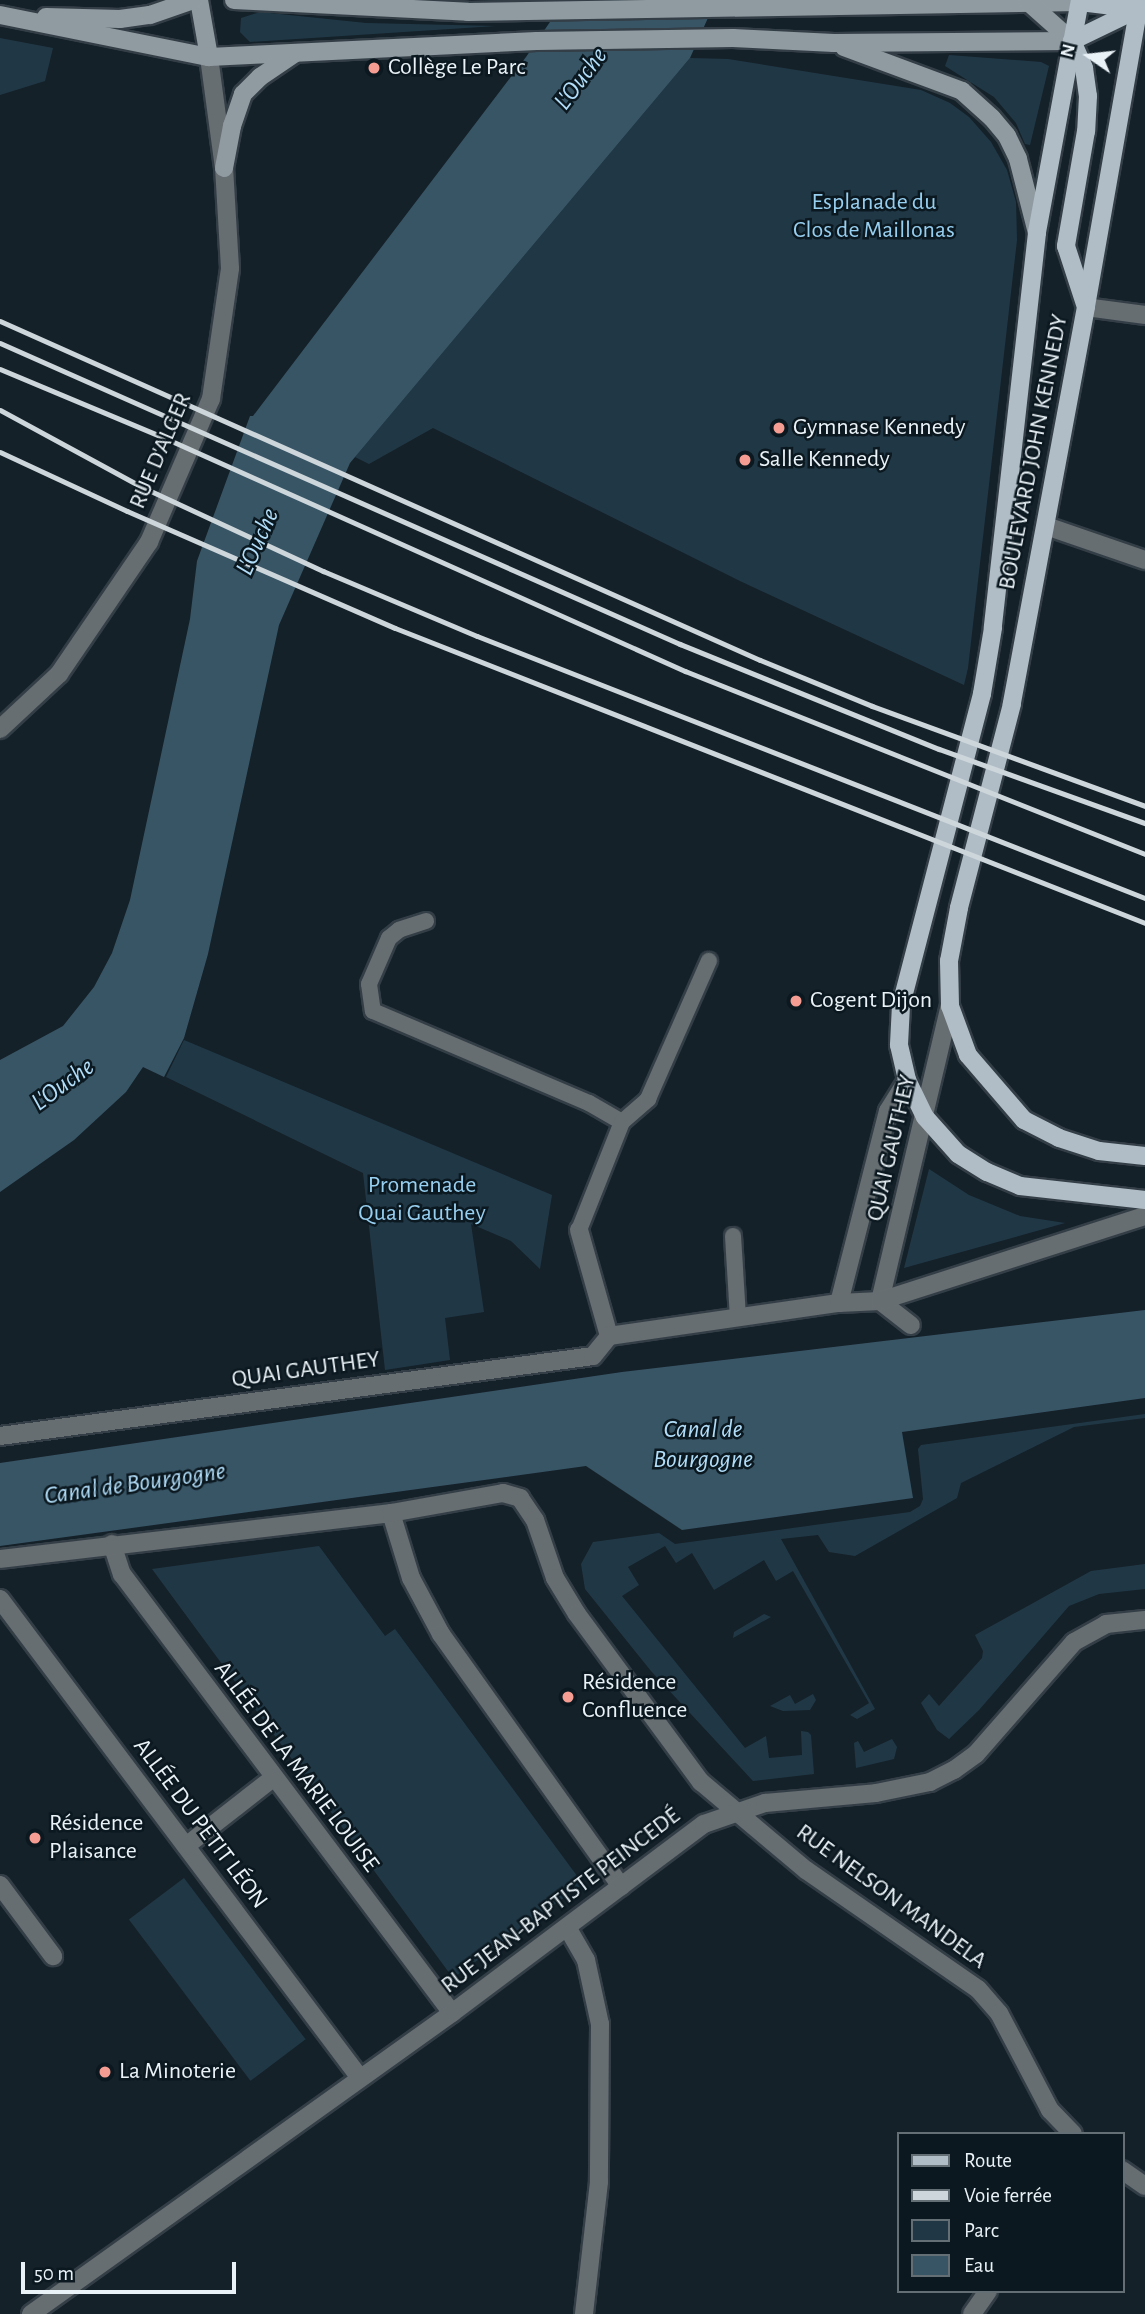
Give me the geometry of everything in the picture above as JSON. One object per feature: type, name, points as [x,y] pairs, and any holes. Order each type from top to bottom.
[{"type":"main road","points":[[2,15],[120,19],[150,15],[193,0]]},
{"type":"main road","points":[[199,0],[209,57]]},
{"type":"main road","points":[[234,0],[409,10],[712,9],[1027,1],[1139,5]]},
{"type":"main road","points":[[1027,1],[1072,41],[1084,68],[1088,96],[1086,131],[1066,246],[1086,307]]},
{"type":"main road","name":"BOULEVARD JOHN KENNEDY","points":[[1080,1],[1037,233],[993,628],[982,694],[901,1005],[899,1045],[907,1080],[925,1117],[958,1154],[987,1172],[1020,1186],[1145,1200]]},
{"type":"main road","points":[[2,15],[209,57],[537,41],[1072,41],[1139,5]]},
{"type":"main road","name":"BOULEVARD JOHN KENNEDY","points":[[1139,5],[1012,704],[959,908],[948,961],[950,1006],[968,1055],[1024,1120],[1059,1138],[1099,1151],[1145,1156]]},
{"type":"main road","points":[[834,43],[962,91],[992,118],[1007,136],[1018,159],[1037,233]]},
{"type":"main road","points":[[223,168],[243,94],[283,59],[300,52]]},
{"type":"street","name":"RUE D'ALGER","points":[[1,727],[59,674],[149,541],[211,399],[230,268],[223,168],[209,57]]},
{"type":"street","points":[[1086,307],[1145,315]]},
{"type":"street","points":[[1046,526],[1145,560]]},
{"type":"street","name":"QUAI GAUTHEY","points":[[880,1301],[950,1006]]},
{"type":"street","name":"QUAI GAUTHEY","points":[[839,1303],[888,1111],[907,1080]]},
{"type":"street","points":[[579,1230],[609,1336],[839,1303],[880,1301],[1145,1216]]},
{"type":"street","points":[[880,1301],[911,1325]]},
{"type":"street","name":"QUAI GAUTHEY","points":[[0,1436],[593,1356],[609,1336]]},
{"type":"street","name":"RUE NELSON MANDELA","points":[[0,1559],[390,1513],[503,1493],[520,1498],[529,1508],[555,1578],[578,1614],[701,1782],[740,1811],[806,1870],[978,1989],[999,2013],[1050,2110],[1071,2132]]},
{"type":"street","points":[[390,1513],[411,1578],[441,1634],[621,1886]]},
{"type":"street","name":"ALLÉE DE LA MARIE LOUISE","points":[[112,1544],[122,1574],[452,2014]]},
{"type":"street","name":"ALLÉE DU PETIT LÉON","points":[[0,1599],[360,2078]]},
{"type":"street","name":"RUE JEAN-BAPTISTE PEINCEDÉ","points":[[31,2314],[452,2014],[704,1824],[765,1803],[876,1793],[930,1782],[954,1770],[976,1754],[1074,1642],[1106,1624],[1145,1620]]},
{"type":"street","points":[[186,1846],[273,1778]]},
{"type":"street","points":[[0,1885],[54,1956]]},
{"type":"street","points":[[566,1927],[586,1960],[600,2024],[599,2182],[584,2314]]},
{"type":"street","points":[[1124,2171],[1145,2186]]},
{"type":"street","points":[[972,2314],[987,2293]]},
{"type":"lane","points":[[426,921],[399,930],[389,938],[369,984],[373,1011],[589,1103],[622,1122]]},
{"type":"lane","points":[[579,1230],[622,1122],[648,1099],[709,961]]},
{"type":"lane","points":[[733,1236],[738,1317]]},
{"type":"green space","points":[[260,12],[366,23],[496,26],[250,42],[240,32],[241,18]]},
{"type":"green space","points":[[0,38],[53,48],[45,81],[0,95]]},
{"type":"green space","points":[[949,55],[1041,62],[1049,66],[1030,145],[1025,144],[1016,123],[994,97],[945,66]]},
{"type":"green space","name":"Esplanade du Clos de Maillonas","points":[[690,58],[728,59],[921,90],[950,103],[969,117],[991,142],[1007,170],[1016,202],[1017,240],[964,685],[740,581],[433,428],[369,464],[355,457]]},
{"type":"green space","name":"Promenade Quai Gauthey","points":[[184,1040],[552,1195],[540,1269],[511,1241],[471,1224],[484,1312],[445,1318],[450,1360],[385,1370],[363,1173],[166,1077]]},
{"type":"green space","points":[[929,1169],[969,1195],[1020,1216],[1065,1223],[904,1268]]},
{"type":"green space","points":[[1145,1414],[1145,1418],[1074,1427],[961,1483],[957,1498],[855,1556],[829,1552],[818,1535],[781,1539],[875,1709],[857,1719],[850,1715],[869,1703],[793,1571],[776,1581],[764,1560],[714,1590],[692,1553],[676,1563],[665,1546],[628,1567],[639,1585],[622,1596],[745,1748],[766,1736],[769,1758],[802,1755],[801,1731],[808,1732],[811,1735],[814,1774],[753,1781],[651,1671],[585,1589],[581,1564],[593,1542],[659,1533],[675,1544],[910,1512],[920,1506],[923,1499],[918,1449],[921,1445]]},
{"type":"green space","points":[[319,1546],[385,1636],[395,1629],[583,1884],[453,1978],[152,1569]]},
{"type":"green space","points":[[1145,1564],[1145,1589],[1099,1594],[1069,1606],[979,1710],[949,1739],[937,1730],[921,1703],[929,1694],[939,1706],[982,1658],[983,1651],[975,1635],[1091,1571]]},
{"type":"green space","points":[[764,1614],[771,1617],[733,1638],[734,1632]]},
{"type":"green space","points":[[813,1694],[816,1700],[810,1710],[783,1711],[770,1706],[790,1695],[795,1704]]},
{"type":"green space","points":[[892,1739],[897,1747],[894,1759],[856,1768],[854,1743],[858,1741],[864,1752]]},
{"type":"green space","points":[[184,1878],[306,2039],[250,2081],[129,1920]]},
{"type":"water","name":"L'Ouche","points":[[565,0],[716,0],[690,58],[350,463],[279,625],[208,954],[184,1038],[164,1077],[143,1067],[126,1092],[74,1140],[0,1192],[0,1060],[63,1026],[94,987],[112,953],[130,900],[190,619],[197,561],[250,416],[253,416],[526,57]]},
{"type":"water","name":"Canal de Bourgogne","points":[[1145,1310],[1145,1398],[902,1432],[913,1498],[682,1530],[586,1466],[0,1546],[0,1463],[622,1372]]},
{"type":"railway","points":[[0,321],[760,660],[872,706],[1145,806]]},
{"type":"railway","points":[[0,343],[680,644],[939,749],[1145,823]]},
{"type":"railway","points":[[0,369],[167,439],[685,671],[1145,854]]},
{"type":"railway","points":[[0,410],[142,487],[323,571],[477,636],[1145,898]]},
{"type":"railway","points":[[0,452],[127,511],[395,628],[1145,923]]},
{"type":"place","name":"Collège Le Parc","points":[[374,68]]},
{"type":"place","name":"Gymnase Kennedy","points":[[779,428]]},
{"type":"place","name":"Salle Kennedy","points":[[745,460]]},
{"type":"place","name":"Cogent Dijon","points":[[796,1001]]},
{"type":"place","name":"Résidence Confluence","points":[[568,1697]]},
{"type":"place","name":"Résidence Plaisance","points":[[35,1838]]},
{"type":"place","name":"La Minoterie","points":[[105,2072]]}]
